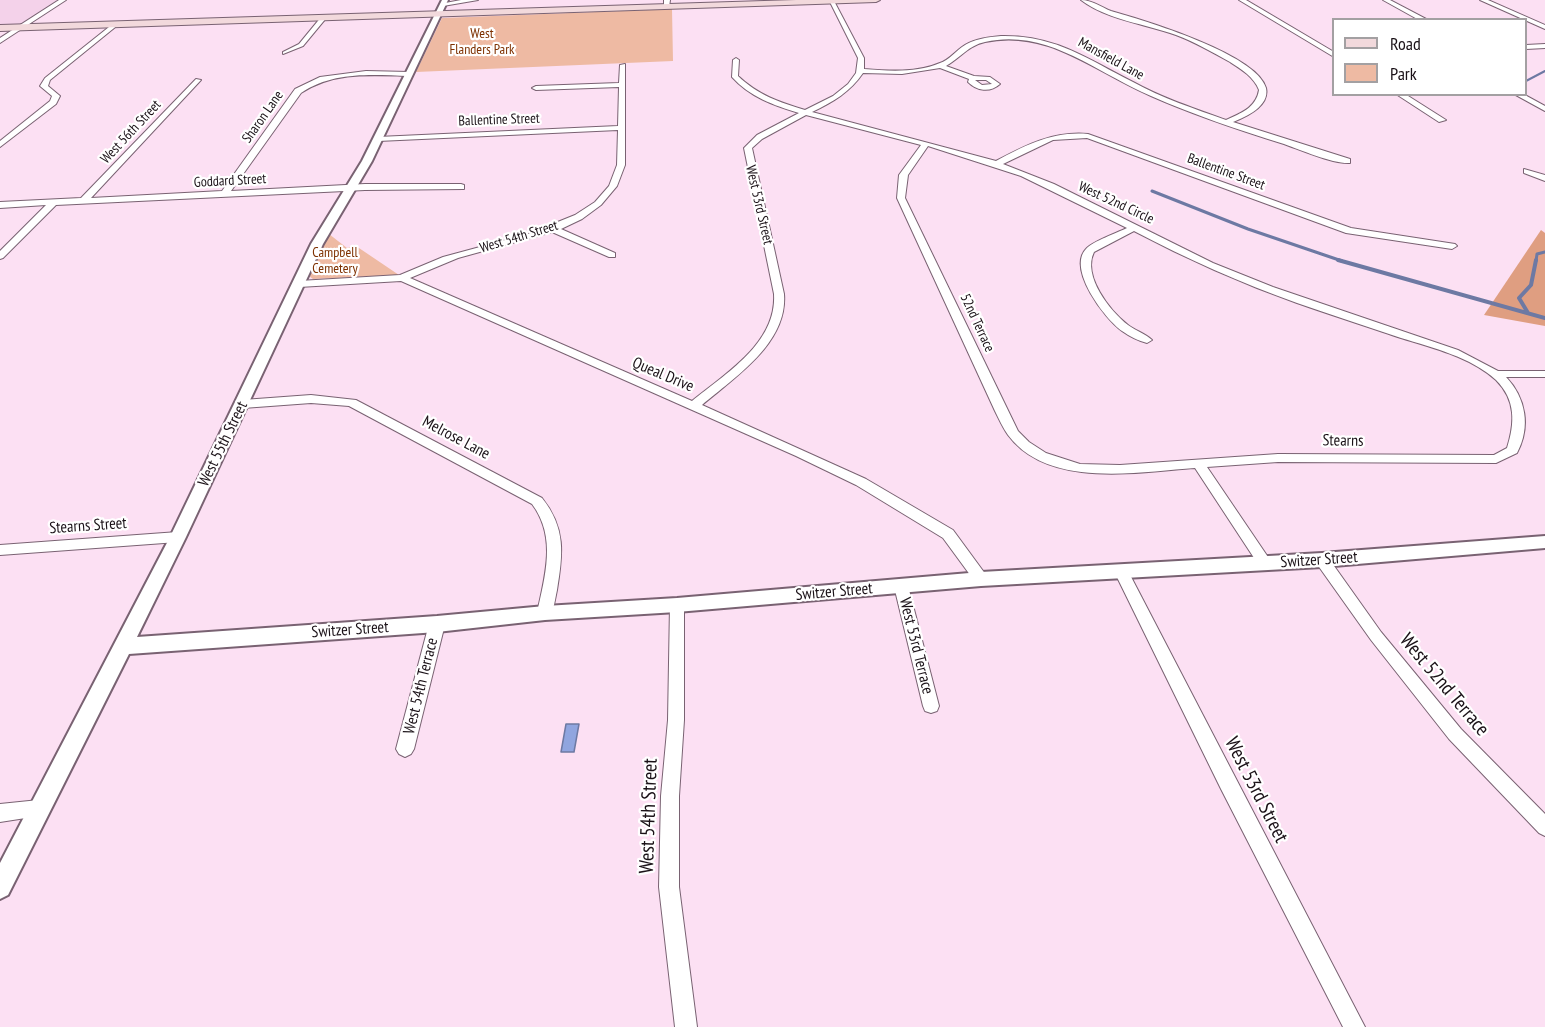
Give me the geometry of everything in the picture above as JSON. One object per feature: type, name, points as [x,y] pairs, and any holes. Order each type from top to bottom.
[{"type":"main road","points":[[0,28],[324,17],[442,6],[876,0]]},
{"type":"street","points":[[0,41],[63,0]]},
{"type":"street","points":[[442,6],[475,0]]},
{"type":"street","points":[[1084,0],[1113,14],[1197,41],[1226,56],[1252,75],[1263,90],[1262,99],[1254,108],[1228,122]]},
{"type":"street","points":[[1242,0],[1332,54]]},
{"type":"street","points":[[1386,0],[1421,18]]},
{"type":"street","points":[[1483,0],[1524,18]]},
{"type":"street","points":[[831,1],[861,57],[861,70]]},
{"type":"street","name":"West 55th Street","points":[[0,887],[178,537],[317,244],[352,188],[378,139],[442,6]]},
{"type":"street","points":[[285,53],[301,45],[324,17]]},
{"type":"street","points":[[1527,19],[1545,27]]},
{"type":"street","points":[[0,145],[53,102],[56,96],[44,86],[47,79],[116,24]]},
{"type":"street","name":"Mansfield Lane","points":[[861,70],[901,72],[941,66],[951,61],[968,46],[979,41],[1010,39],[1042,41],[1071,50],[1108,73],[1144,91],[1228,122],[1347,161]]},
{"type":"street","points":[[1527,47],[1545,46]]},
{"type":"street","name":"West 52nd Circle","points":[[736,60],[735,76],[749,90],[775,103],[997,164],[1136,227],[1206,263],[1245,279],[1454,352],[1498,374]]},
{"type":"street","name":"West 54th Street","points":[[402,278],[440,261],[552,229],[590,208],[612,188],[618,178],[621,165],[623,65]]},
{"type":"street","points":[[941,66],[973,78]]},
{"type":"street","name":"West 53rd Street","points":[[694,406],[760,345],[777,321],[779,294],[748,153],[753,141],[763,133],[845,91],[861,70]]},
{"type":"street","name":"Sharon Lane","points":[[225,194],[298,91],[308,82],[338,76],[409,74]]},
{"type":"street","name":"West 56th Street","points":[[83,201],[198,80]]},
{"type":"street","points":[[536,88],[622,85]]},
{"type":"street","points":[[1402,96],[1442,120]]},
{"type":"street","points":[[1521,96],[1545,109]]},
{"type":"street","name":"Ballentine Street","points":[[378,139],[621,128]]},
{"type":"street","name":"Ballentine Street","points":[[997,164],[1048,138],[1062,135],[1088,136],[1349,231],[1452,246]]},
{"type":"street","name":"52nd Terrace","points":[[926,144],[904,170],[900,191],[906,209],[1013,433],[1025,445],[1042,456]]},
{"type":"street","points":[[1527,171],[1545,178]]},
{"type":"street","name":"Goddard Street","points":[[0,205],[352,188],[461,187]]},
{"type":"street","points":[[0,256],[53,203]]},
{"type":"street","points":[[1136,227],[1089,250],[1083,263],[1090,283],[1118,322],[1147,340]]},
{"type":"street","points":[[552,229],[612,255]]},
{"type":"street","name":"Queal Drive","points":[[299,284],[402,278],[861,482],[948,534],[981,579]]},
{"type":"street","points":[[1498,374],[1545,374]]},
{"type":"street","name":"Stearns","points":[[1042,456],[1064,465],[1100,469],[1344,457],[1412,460],[1496,459],[1513,450],[1518,408],[1514,392],[1498,374]]},
{"type":"street","name":"Melrose Lane","points":[[243,404],[311,399],[352,403],[537,501],[552,521],[555,538],[545,613]]},
{"type":"street","points":[[1198,463],[1265,563]]},
{"type":"street","name":"Stearns Street","points":[[0,550],[178,537]]},
{"type":"street","name":"Switzer Street","points":[[124,646],[437,624],[545,613],[677,605],[981,579],[1322,560],[1545,542]]},
{"type":"street","name":"West 52nd Terrace","points":[[1322,560],[1376,636],[1448,725],[1545,827]]},
{"type":"street","name":"West 53rd Street","points":[[1121,571],[1227,783],[1354,1027]]},
{"type":"street","name":"West 53rd Terrace","points":[[900,586],[931,706]]},
{"type":"street","name":"West 54th Street","points":[[677,605],[676,720],[670,796],[669,887],[686,1027]]},
{"type":"street","name":"West 54th Terrace","points":[[405,749],[437,624]]},
{"type":"street","points":[[0,813],[39,809]]},
{"type":"shaded area","points":[[0,0],[57,0],[21,24],[0,26]]},
{"type":"shaded area","points":[[1541,230],[1545,233],[1545,326],[1484,315]]},
{"type":"green space","name":"West Flanders Park","points":[[672,9],[673,61],[416,72],[442,18]]},
{"type":"green space","name":"Campbell Cemetery","points":[[329,234],[347,248],[356,246],[399,275],[313,279],[309,276]]},
{"type":"water","points":[[566,724],[579,724],[574,752],[561,752]]},
{"type":"waterway","points":[[1527,80],[1545,71]]},
{"type":"waterway","points":[[1152,191],[1248,229],[1342,261]]},
{"type":"waterway","points":[[1536,261],[1537,254],[1545,252]]},
{"type":"waterway","points":[[1338,260],[1545,318]]},
{"type":"waterway","points":[[1528,313],[1519,298],[1531,285],[1536,260]]}]
